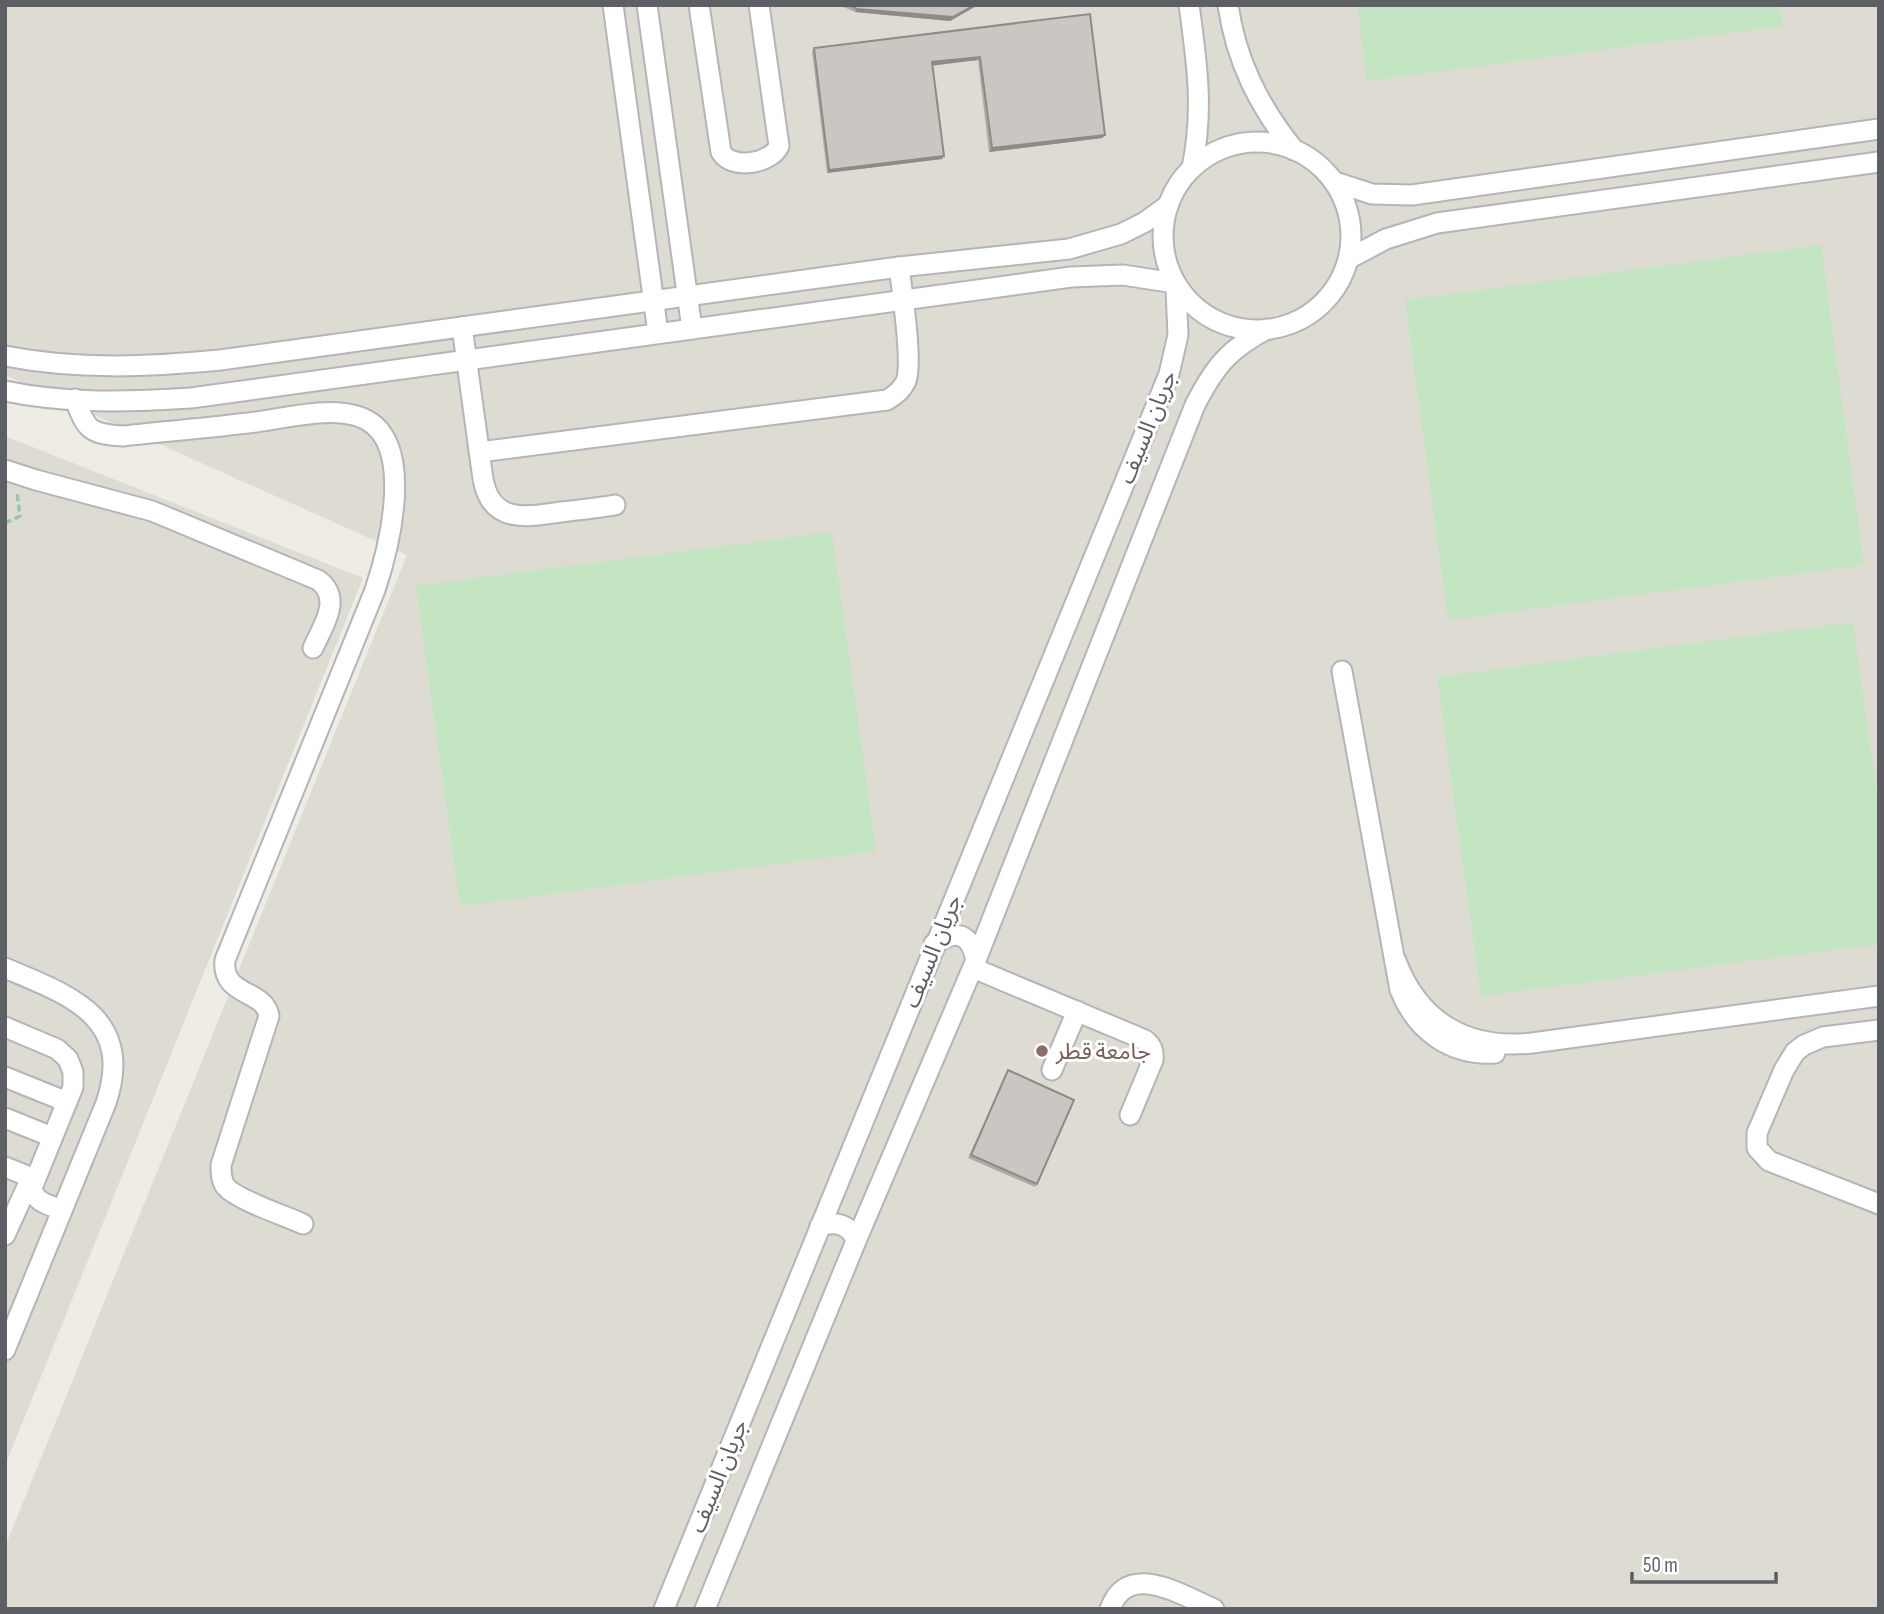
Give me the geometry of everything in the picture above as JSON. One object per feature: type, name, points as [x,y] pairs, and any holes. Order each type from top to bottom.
[{"type":"street","points":[[613,5],[658,333]]},
{"type":"street","points":[[647,5],[692,329]]},
{"type":"street","points":[[699,5],[721,152],[727,160],[738,164],[769,158],[779,146],[759,5]]},
{"type":"street","points":[[1189,5],[1200,101],[1200,124],[1192,168]]},
{"type":"street","points":[[1228,5],[1232,31],[1249,82],[1294,150]]},
{"type":"street","points":[[1335,183],[1372,194],[1412,195],[1879,129]]},
{"type":"street","points":[[1264,143],[1294,150],[1316,163],[1343,196],[1350,219],[1350,258],[1337,288],[1315,312],[1285,327],[1253,331],[1222,324],[1208,317],[1176,286],[1164,253],[1163,230],[1167,206],[1182,179],[1192,168],[1218,150],[1240,144],[1264,143]]},
{"type":"street","points":[[1350,258],[1385,239],[1437,223],[1879,162]]},
{"type":"street","points":[[5,356],[53,364],[98,367],[154,366],[220,360],[899,267],[1069,248],[1096,243],[1133,228],[1167,206]]},
{"type":"street","points":[[478,452],[887,400],[901,390],[908,374],[904,300],[899,267]]},
{"type":"street","points":[[5,391],[50,398],[115,402],[191,398],[1097,275],[1123,275],[1176,286]]},
{"type":"street","name":"جريان السيف","points":[[664,1609],[1169,374],[1178,335],[1176,286]]},
{"type":"street","points":[[462,327],[484,488],[493,502],[507,513],[523,517],[615,505]]},
{"type":"street","name":"جريان السيف","points":[[705,1609],[856,1241],[975,964],[1195,405],[1208,380],[1232,351],[1267,329]]},
{"type":"street","points":[[50,398],[53,364]]},
{"type":"street","points":[[75,399],[83,421],[93,431],[102,434],[123,436],[309,415],[347,414],[370,422],[381,432],[388,448],[393,467],[395,501],[390,538],[376,590],[224,968],[232,986],[260,1002],[268,1009],[269,1016],[221,1165],[225,1186],[236,1194],[303,1224]]},
{"type":"street","points":[[10,471],[161,514],[318,580],[327,589],[331,601],[329,614],[313,648]]},
{"type":"street","points":[[1342,671],[1396,961],[1402,977],[1421,1006],[1448,1028],[1464,1036],[1498,1044],[1532,1042],[1879,996]]},
{"type":"street","points":[[934,944],[950,935],[966,938],[972,946],[975,964],[1145,1040],[1153,1050],[1153,1060],[1130,1115]]},
{"type":"street","points":[[5,968],[74,999],[96,1018],[110,1045],[113,1067],[111,1089],[5,1350]]},
{"type":"street","points":[[1052,1070],[1077,1011]]},
{"type":"street","points":[[5,1027],[57,1049],[68,1059],[74,1079],[52,1137],[7,1226]]},
{"type":"street","points":[[1879,1030],[1824,1037],[1795,1052],[1784,1070],[1756,1141],[1760,1154],[1769,1161],[1879,1204]]},
{"type":"street","points":[[5,1077],[67,1102]]},
{"type":"street","points":[[5,1118],[52,1137]]},
{"type":"street","points":[[5,1167],[33,1178]]},
{"type":"street","points":[[33,1178],[35,1198],[62,1210]]},
{"type":"street","points":[[820,1226],[835,1223],[846,1226],[856,1241]]},
{"type":"street","points":[[1110,1609],[1122,1589],[1139,1582],[1157,1586],[1214,1609]]},
{"type":"path","points":[[5,523],[20,516],[10,471]]},
{"type":"shaded area","name":"جامعة قطر","points":[[5,5],[1879,5],[1879,1609],[5,1609],[5,1547],[407,555],[5,375]]},
{"type":"shaded area","points":[[5,436],[363,578],[5,1466]]},
{"type":"green space","points":[[1357,5],[1780,5],[1783,26],[1367,81]]},
{"type":"green space","points":[[1821,245],[1864,565],[1448,620],[1405,300]]},
{"type":"green space","points":[[832,532],[876,851],[460,906],[416,586]]},
{"type":"green space","points":[[1853,622],[1879,810],[1879,944],[1481,996],[1437,677]]},
{"type":"building","points":[[849,5],[974,5],[953,17],[857,9]]},
{"type":"building","points":[[1090,14],[1105,135],[992,148],[980,57],[932,62],[944,156],[829,170],[814,48]]},
{"type":"building","points":[[1008,1070],[1074,1100],[1037,1184],[971,1155]]},
{"type":"place","name":"جامعة قطر","points":[[1042,1051]]}]
